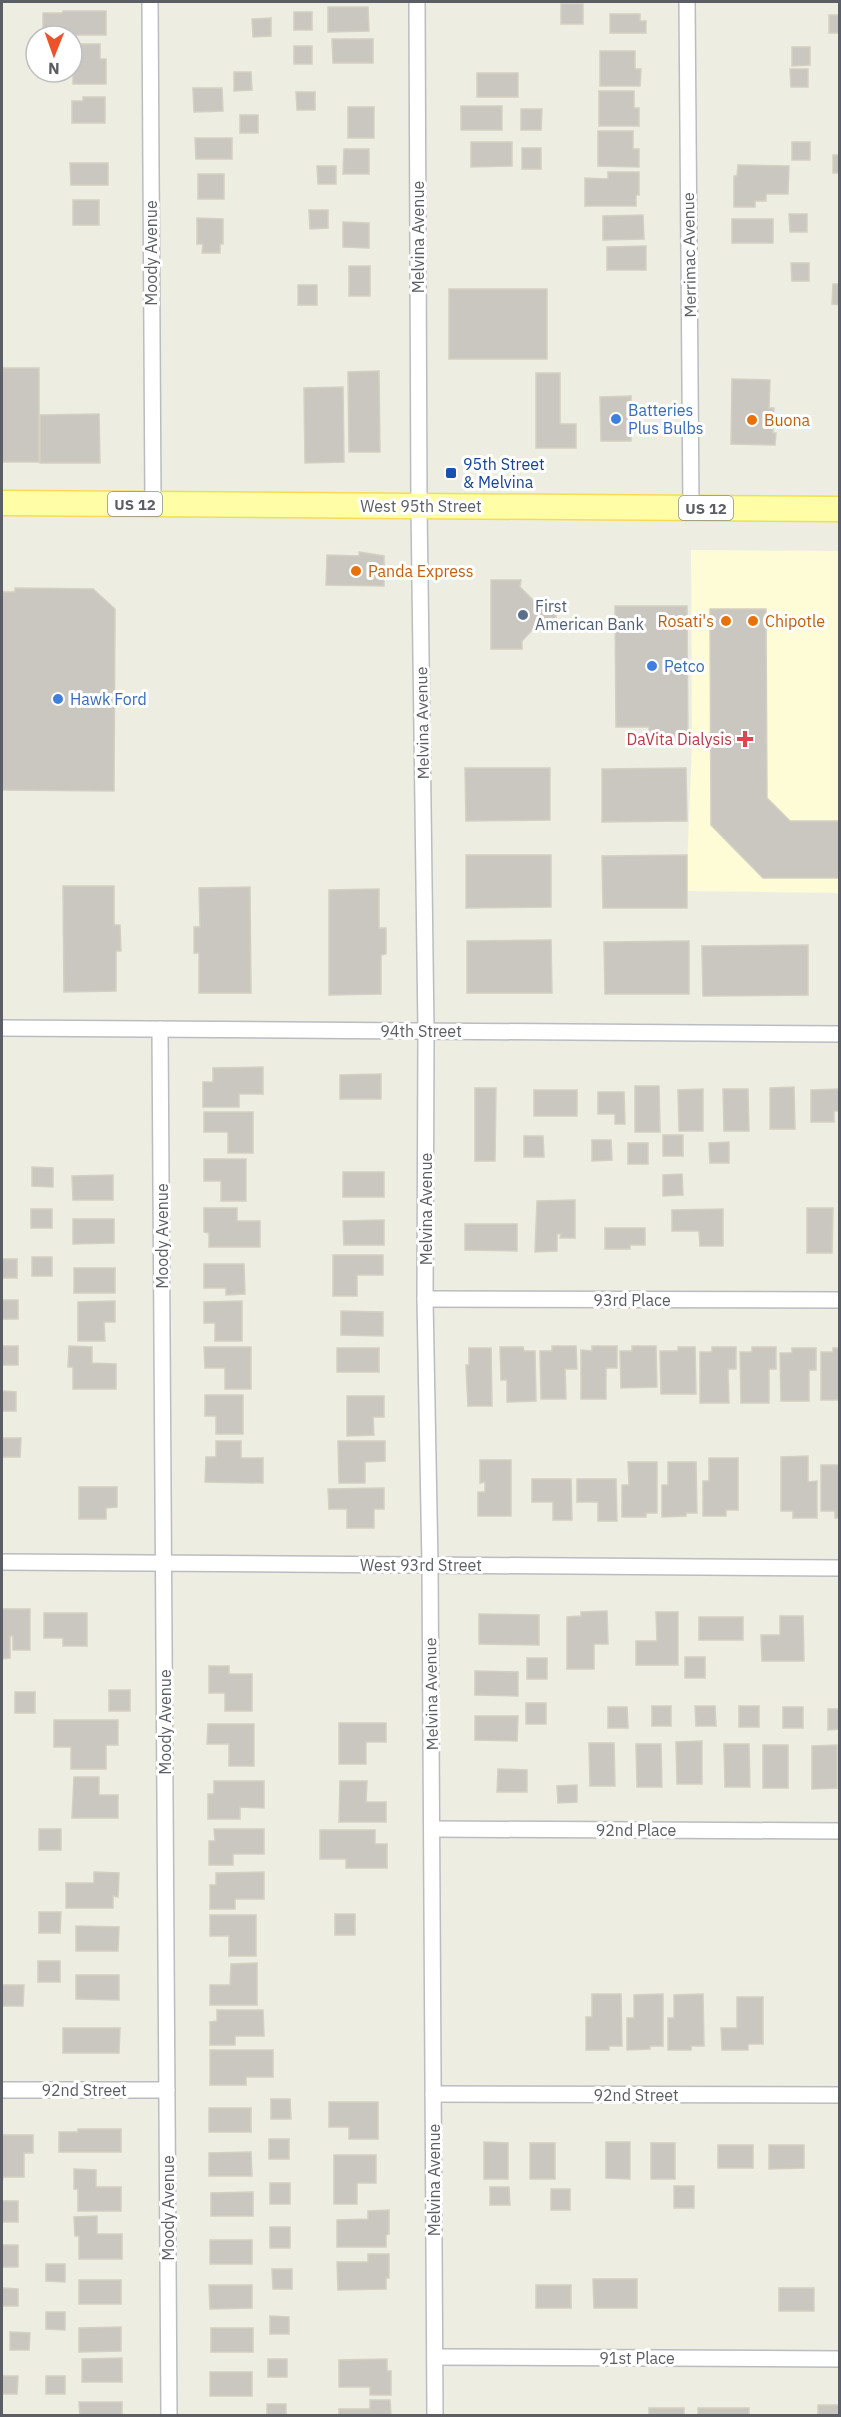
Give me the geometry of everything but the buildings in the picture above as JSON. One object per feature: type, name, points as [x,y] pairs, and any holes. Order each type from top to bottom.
[{"type":"main road","name":"West 95th Street","points":[[2,503],[840,509]]},
{"type":"street","name":"Moody Avenue","points":[[150,2],[153,504]]},
{"type":"street","name":"Melvina Avenue","points":[[417,2],[418,506],[426,1031],[425,1299],[430,1565],[435,2415]]},
{"type":"street","name":"Merrimac Avenue","points":[[687,2],[691,508]]},
{"type":"street","name":"94th Street","points":[[2,1028],[840,1034]]},
{"type":"street","name":"Moody Avenue","points":[[160,1029],[169,2415]]},
{"type":"street","name":"93rd Place","points":[[425,1299],[840,1300]]},
{"type":"street","name":"West 93rd Street","points":[[2,1562],[840,1568]]},
{"type":"street","name":"92nd Place","points":[[432,1829],[840,1831]]},
{"type":"street","name":"92nd Street","points":[[2,2090],[167,2090]]},
{"type":"street","name":"92nd Street","points":[[433,2094],[840,2095]]},
{"type":"street","name":"91st Place","points":[[435,2357],[840,2359]]},
{"type":"shaded area","points":[[691,550],[839,551],[839,893],[686,891],[692,744]]},
{"type":"place","name":"Batteries Plus Bulbs","points":[[616,419]]},
{"type":"place","name":"Buona","points":[[752,420]]},
{"type":"place","name":"95th Street & Melvina","points":[[451,473]]},
{"type":"place","name":"Panda Express","points":[[356,571]]},
{"type":"place","name":"First American Bank","points":[[523,615]]},
{"type":"place","name":"Rosati's","points":[[726,621]]},
{"type":"place","name":"Chipotle","points":[[753,621]]},
{"type":"place","name":"Petco","points":[[652,666]]},
{"type":"place","name":"Hawk Ford","points":[[58,699]]},
{"type":"place","name":"DaVita Dialysis","points":[[745,739]]}]
